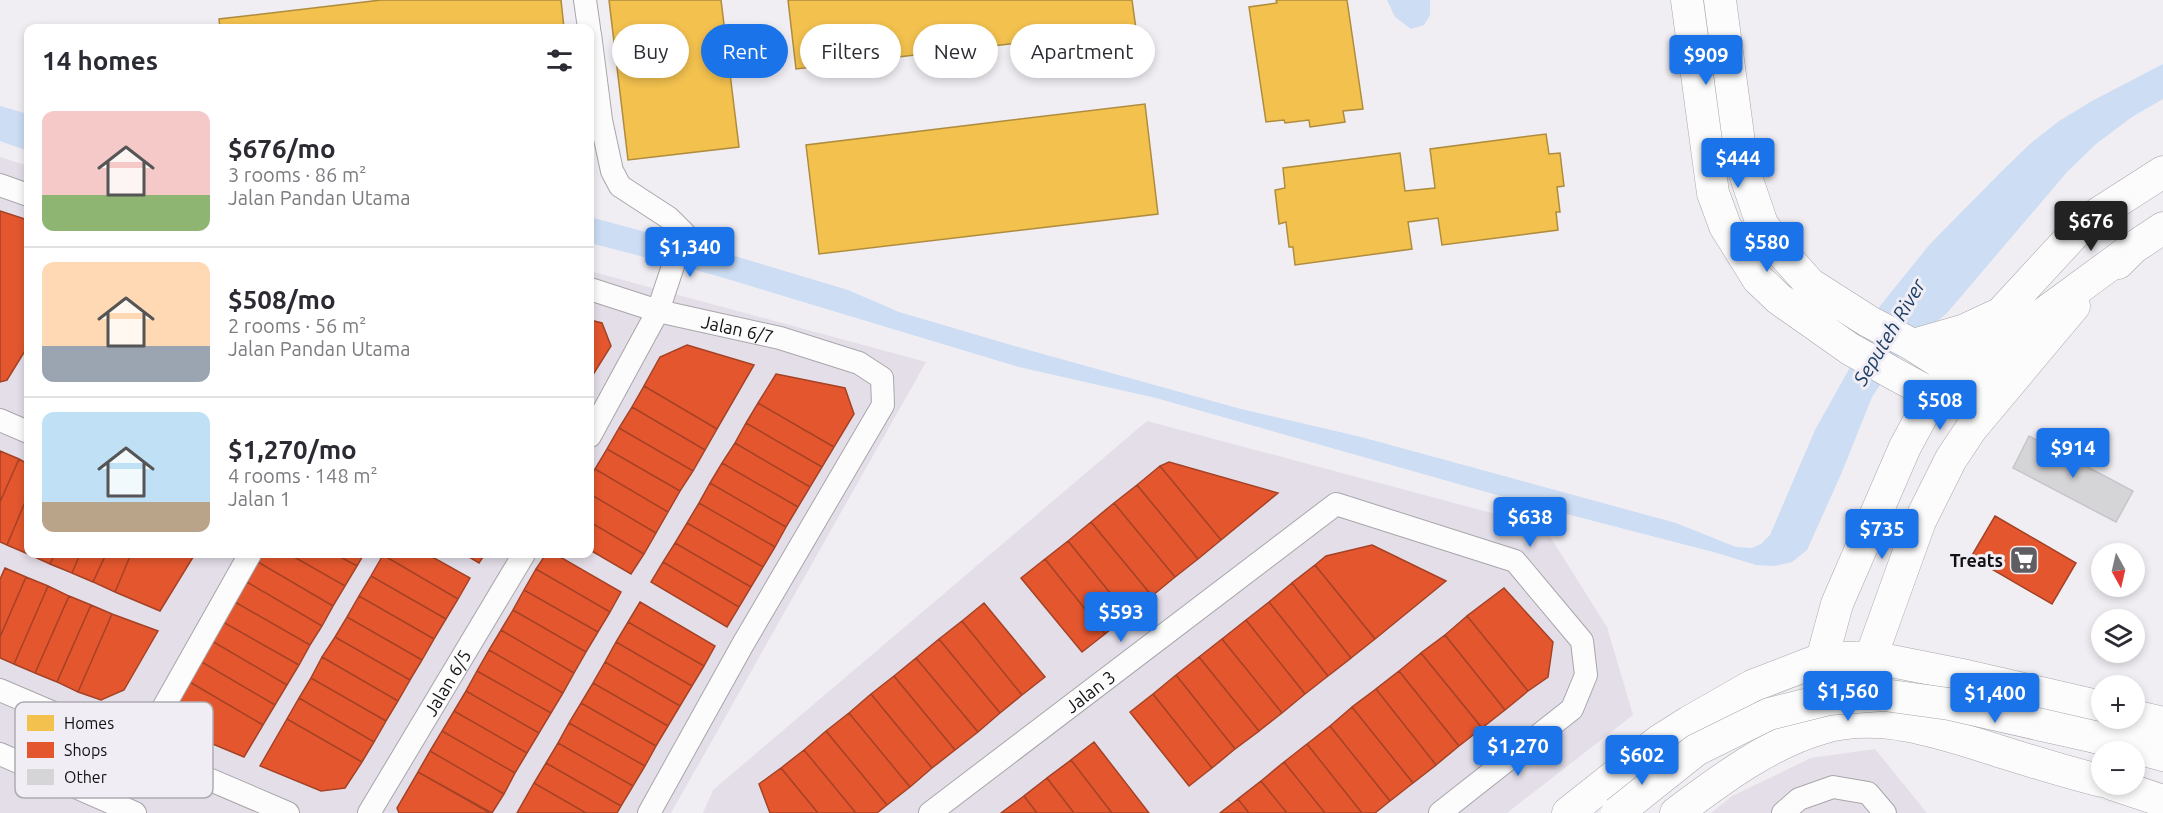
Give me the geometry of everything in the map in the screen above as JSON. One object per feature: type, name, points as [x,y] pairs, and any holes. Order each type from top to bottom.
[{"type":"main road","points":[[1687,0],[1713,193],[1725,226],[1758,279],[1779,299],[1850,349],[1933,395],[1946,397],[1960,382],[2028,325],[2163,228]]},
{"type":"main road","points":[[1720,0],[1742,165],[1762,224],[1785,256],[1810,284],[1868,321],[1913,345],[1960,382],[1972,412],[1971,429]]},
{"type":"main road","points":[[1960,382],[2001,313],[2085,222],[2163,172]]},
{"type":"main road","points":[[1863,722],[1871,657],[1920,521],[1951,459],[1971,429],[2080,299],[2133,248]]},
{"type":"main road","points":[[1913,345],[1965,330],[2001,313]]},
{"type":"main road","points":[[1895,375],[1907,395],[1911,415],[1905,447]]},
{"type":"main road","points":[[1822,727],[1822,659],[1837,604],[1905,447],[1933,395]]},
{"type":"main road","points":[[1568,813],[1659,741],[1689,722],[1752,686],[1822,659],[1871,657],[2091,704]]},
{"type":"main road","points":[[1952,737],[1942,721],[1939,710],[1940,697],[1947,687],[1967,676]]},
{"type":"main road","points":[[1617,813],[1696,750],[1768,714],[1829,699],[1884,695],[1948,704],[2163,755]]},
{"type":"main road","points":[[1689,722],[1705,718],[1728,728],[1734,734],[1736,754],[1725,776]]},
{"type":"main road","points":[[2145,719],[2163,723]]},
{"type":"main road","points":[[1676,813],[1725,776],[1784,744],[1822,727],[1863,722],[1923,727],[2091,778]]},
{"type":"main road","points":[[2145,795],[2163,801]]},
{"type":"street","points":[[585,0],[588,24]]},
{"type":"street","points":[[594,63],[612,171],[620,186],[669,218],[684,233],[658,311],[594,429]]},
{"type":"street","points":[[0,185],[24,194]]},
{"type":"street","name":"Jalan 6/7","points":[[594,290],[658,311],[780,338],[859,363],[882,378],[883,405],[743,644],[649,813]]},
{"type":"street","points":[[0,420],[24,425]]},
{"type":"street","name":"Jalan 3","points":[[930,813],[1336,504],[1515,561],[1582,641],[1586,675],[1572,709],[1440,813]]},
{"type":"street","points":[[167,702],[248,558]]},
{"type":"street","name":"Jalan 6/5","points":[[369,813],[523,558]]},
{"type":"street","points":[[0,690],[28,702]]},
{"type":"street","points":[[0,754],[15,761]]},
{"type":"street","points":[[213,781],[288,813]]},
{"type":"street","points":[[1783,813],[1799,800],[1833,787],[1868,793],[1885,813]]},
{"type":"street","points":[[101,798],[135,813]]},
{"type":"street","points":[[110,802],[112,798]]},
{"type":"shaded area","points":[[0,157],[24,165],[24,558],[594,558],[594,272],[926,362],[671,813],[0,813]]},
{"type":"shaded area","points":[[1147,421],[1544,527],[1607,627],[1633,715],[1507,813],[703,813],[713,790]]},
{"type":"shaded area","points":[[1875,749],[1927,813],[1711,813],[1732,796],[1811,758]]},
{"type":"water","points":[[1387,0],[1430,0],[1430,15],[1424,25],[1411,29],[1395,17]]},
{"type":"water","name":"Seputeh River","points":[[2163,64],[2163,99],[2132,117],[2096,144],[2067,172],[1947,313],[1902,352],[1872,397],[1807,550],[1792,562],[1775,566],[1756,565],[1536,506],[1156,398],[1019,367],[714,275],[594,244],[594,218],[848,290],[899,312],[1011,345],[1241,409],[1361,437],[1676,523],[1736,547],[1752,548],[1761,544],[1770,535],[1815,430],[1848,371],[1880,306],[1930,244],[2002,171],[2031,143],[2059,121]]},
{"type":"water","points":[[0,106],[24,113],[24,150],[0,141]]},
{"type":"building: Homes","points":[[381,0],[561,0],[564,24],[220,24],[219,19]]},
{"type":"building: Homes","points":[[609,0],[721,0],[724,24],[701,24],[701,78],[731,78],[739,147],[628,160],[618,78],[689,78],[689,24],[612,25]]},
{"type":"building: Homes","points":[[788,0],[1132,0],[1135,24],[1010,24],[1010,44],[998,45],[998,24],[913,24],[913,55],[901,57],[901,24],[800,24],[800,69],[796,69]]},
{"type":"building: Homes","points":[[1276,0],[1347,0],[1363,109],[1343,111],[1345,122],[1310,127],[1309,120],[1285,123],[1284,120],[1266,122],[1249,7],[1277,3]]},
{"type":"building: Homes","points":[[1145,104],[1158,214],[819,254],[806,145]]},
{"type":"building: Homes","points":[[1546,134],[1549,154],[1560,153],[1564,186],[1557,187],[1560,212],[1556,212],[1558,230],[1442,245],[1438,218],[1408,222],[1412,249],[1295,265],[1293,247],[1289,247],[1286,222],[1279,224],[1275,190],[1285,188],[1283,168],[1400,153],[1405,191],[1435,188],[1430,149]]},
{"type":"building: Shops","points":[[0,211],[24,219],[24,352],[7,380],[0,382]]},
{"type":"building: Shops","points":[[594,321],[602,323],[611,346],[594,373]]},
{"type":"building: Shops","points":[[687,345],[754,365],[717,429],[644,386],[660,357]]},
{"type":"building: Shops","points":[[776,374],[845,388],[854,414],[834,447],[758,403]]},
{"type":"building: Shops","points":[[644,386],[717,429],[705,450],[632,407]]},
{"type":"building: Shops","points":[[758,403],[834,447],[822,467],[746,423]]},
{"type":"building: Shops","points":[[632,407],[705,450],[693,471],[619,428]]},
{"type":"building: Shops","points":[[746,423],[822,467],[810,487],[735,443]]},
{"type":"building: Shops","points":[[619,428],[693,471],[680,491],[607,449]]},
{"type":"building: Shops","points":[[735,443],[810,487],[798,507],[722,463]]},
{"type":"building: Shops","points":[[607,449],[680,491],[668,512],[595,469]]},
{"type":"building: Shops","points":[[0,451],[19,459],[0,502]]},
{"type":"building: Shops","points":[[19,459],[24,462],[24,505],[7,545],[0,542],[0,502]]},
{"type":"building: Shops","points":[[1169,462],[1278,493],[1221,540],[1160,466]]},
{"type":"building: Shops","points":[[722,463],[798,507],[786,527],[710,483]]},
{"type":"building: Shops","points":[[1160,466],[1221,540],[1198,559],[1137,485]]},
{"type":"building: Shops","points":[[595,469],[668,512],[656,533],[594,496]]},
{"type":"building: Shops","points":[[710,483],[786,527],[775,547],[699,503]]},
{"type":"building: Shops","points":[[1137,485],[1198,559],[1175,577],[1114,503]]},
{"type":"building: Shops","points":[[594,496],[656,533],[644,554],[594,524]]},
{"type":"building: Shops","points":[[699,503],[775,547],[763,567],[687,523]]},
{"type":"building: Shops","points":[[1114,503],[1175,577],[1152,596],[1091,522]]},
{"type":"building: Shops","points":[[24,505],[24,552],[7,545]]},
{"type":"building: Shops","name":"Treats","points":[[1995,516],[2076,563],[2052,604],[1971,557]]},
{"type":"building: Shops","points":[[1091,522],[1152,596],[1128,615],[1068,541]]},
{"type":"building: Shops","points":[[687,523],[763,567],[751,587],[675,543]]},
{"type":"building: Shops","points":[[594,524],[644,554],[631,574],[594,552]]},
{"type":"building: Shops","points":[[1068,541],[1128,615],[1105,634],[1045,559]]},
{"type":"building: Shops","points":[[675,543],[751,587],[739,607],[663,562]]},
{"type":"building: Shops","points":[[1372,545],[1446,581],[1375,639],[1315,565],[1326,556]]},
{"type":"building: Shops","points":[[37,558],[53,558],[50,564]]},
{"type":"building: Shops","points":[[53,558],[78,558],[72,573],[50,564]]},
{"type":"building: Shops","points":[[78,558],[104,558],[93,582],[72,573]]},
{"type":"building: Shops","points":[[104,558],[129,558],[115,592],[93,582]]},
{"type":"building: Shops","points":[[129,558],[193,558],[160,611],[115,592]]},
{"type":"building: Shops","points":[[260,558],[296,558],[345,586],[333,606],[258,562]]},
{"type":"building: Shops","points":[[296,558],[342,558],[357,566],[345,586]]},
{"type":"building: Shops","points":[[342,558],[362,558],[357,566]]},
{"type":"building: Shops","points":[[381,558],[388,558],[458,599],[446,619],[371,576]]},
{"type":"building: Shops","points":[[388,558],[434,558],[470,578],[458,599]]},
{"type":"building: Shops","points":[[471,558],[482,558],[479,563]]},
{"type":"building: Shops","points":[[543,558],[562,558],[621,592],[610,612],[536,569]]},
{"type":"building: Shops","points":[[1045,559],[1105,634],[1082,652],[1021,578]]},
{"type":"building: Shops","points":[[258,562],[333,606],[322,626],[247,582]]},
{"type":"building: Shops","points":[[663,562],[739,607],[727,627],[651,582]]},
{"type":"building: Shops","points":[[1315,565],[1375,639],[1351,658],[1292,583]]},
{"type":"building: Shops","points":[[5,568],[26,577],[0,637],[0,579]]},
{"type":"building: Shops","points":[[536,569],[610,612],[598,632],[524,590]]},
{"type":"building: Shops","points":[[371,576],[446,619],[434,639],[359,596]]},
{"type":"building: Shops","points":[[26,577],[48,586],[14,664],[0,658],[0,637]]},
{"type":"building: Shops","points":[[247,582],[322,626],[310,645],[235,602]]},
{"type":"building: Shops","points":[[1292,583],[1351,658],[1328,676],[1269,602]]},
{"type":"building: Shops","points":[[48,586],[69,596],[35,673],[14,664]]},
{"type":"building: Shops","points":[[1504,588],[1553,642],[1548,677],[1528,691],[1467,616]]},
{"type":"building: Shops","points":[[524,590],[598,632],[586,652],[513,610]]},
{"type":"building: Shops","points":[[69,596],[91,605],[57,682],[35,673]]},
{"type":"building: Shops","points":[[359,596],[434,639],[422,660],[347,617]]},
{"type":"building: Shops","points":[[235,602],[310,645],[299,665],[223,622]]},
{"type":"building: Shops","points":[[640,602],[715,646],[704,666],[628,622]]},
{"type":"building: Shops","points":[[1269,602],[1328,676],[1305,694],[1246,620]]},
{"type":"building: Shops","points":[[984,603],[1045,677],[1022,695],[962,621]]},
{"type":"building: Shops","points":[[91,605],[112,614],[78,692],[57,682]]},
{"type":"building: Shops","points":[[513,610],[586,652],[574,673],[501,630]]},
{"type":"building: Shops","points":[[112,614],[158,631],[124,690],[101,700],[78,692]]},
{"type":"building: Shops","points":[[1467,616],[1528,691],[1505,710],[1445,635]]},
{"type":"building: Shops","points":[[347,617],[422,660],[410,680],[335,637]]},
{"type":"building: Shops","points":[[1246,620],[1305,694],[1282,713],[1222,639]]},
{"type":"building: Shops","points":[[962,621],[1022,695],[1000,713],[939,639]]},
{"type":"building: Shops","points":[[223,622],[299,665],[287,685],[212,641]]},
{"type":"building: Shops","points":[[628,622],[704,666],[692,686],[616,642]]},
{"type":"building: Shops","points":[[501,630],[574,673],[563,693],[489,650]]},
{"type":"building: Shops","points":[[1445,635],[1505,710],[1482,728],[1421,653]]},
{"type":"building: Shops","points":[[335,637],[410,680],[398,701],[322,657]]},
{"type":"building: Shops","points":[[939,639],[1000,713],[978,732],[916,658]]},
{"type":"building: Shops","points":[[1222,639],[1282,713],[1259,731],[1199,657]]},
{"type":"building: Shops","points":[[212,641],[287,685],[275,705],[200,661]]},
{"type":"building: Shops","points":[[616,642],[692,686],[680,706],[605,662]]},
{"type":"building: Shops","points":[[489,650],[563,693],[551,713],[477,671]]},
{"type":"building: Shops","points":[[1421,653],[1482,728],[1459,746],[1399,671]]},
{"type":"building: Shops","points":[[322,657],[398,701],[386,721],[311,678]]},
{"type":"building: Shops","points":[[1199,657],[1259,731],[1235,749],[1176,675]]},
{"type":"building: Shops","points":[[916,658],[978,732],[955,750],[894,676]]},
{"type":"building: Shops","points":[[200,661],[275,705],[263,725],[188,681]]},
{"type":"building: Shops","points":[[605,662],[680,706],[668,726],[593,683]]},
{"type":"building: Shops","points":[[477,671],[551,713],[539,733],[466,691]]},
{"type":"building: Shops","points":[[1399,671],[1459,746],[1436,765],[1376,689]]},
{"type":"building: Shops","points":[[1176,675],[1235,749],[1212,768],[1153,694]]},
{"type":"building: Shops","points":[[894,676],[955,750],[932,768],[871,694]]},
{"type":"building: Shops","points":[[311,678],[386,721],[374,742],[299,698]]},
{"type":"building: Shops","points":[[188,681],[263,725],[244,757],[213,744],[213,702],[174,702]]},
{"type":"building: Shops","points":[[593,683],[668,726],[656,746],[581,703]]},
{"type":"building: Shops","points":[[1376,689],[1436,765],[1413,783],[1352,707]]},
{"type":"building: Shops","points":[[466,691],[539,733],[527,753],[454,711]]},
{"type":"building: Shops","points":[[871,694],[932,768],[910,787],[849,713]]},
{"type":"building: Shops","points":[[1153,694],[1212,768],[1189,786],[1130,712]]},
{"type":"building: Shops","points":[[299,698],[374,742],[362,762],[287,719]]},
{"type":"building: Shops","points":[[581,703],[656,746],[645,766],[569,723]]},
{"type":"building: Shops","points":[[1352,707],[1413,783],[1390,801],[1330,726]]},
{"type":"building: Shops","points":[[454,711],[527,753],[515,773],[442,731]]},
{"type":"building: Shops","points":[[849,713],[910,787],[887,805],[826,731]]},
{"type":"building: Shops","points":[[287,719],[362,762],[345,788],[321,791],[260,766]]},
{"type":"building: Shops","points":[[569,723],[645,766],[633,786],[558,743]]},
{"type":"building: Shops","points":[[1330,726],[1390,801],[1375,813],[1362,813],[1307,744]]},
{"type":"building: Shops","points":[[442,731],[515,773],[504,794],[430,751]]},
{"type":"building: Shops","points":[[826,731],[887,805],[877,813],[856,813],[804,750]]},
{"type":"building: Shops","points":[[1094,742],[1149,813],[1112,813],[1071,760]]},
{"type":"building: Shops","points":[[558,743],[633,786],[621,806],[546,763]]},
{"type":"building: Shops","points":[[1307,744],[1362,813],[1325,813],[1284,762]]},
{"type":"building: Shops","points":[[804,750],[856,813],[818,813],[781,768]]},
{"type":"building: Shops","points":[[430,751],[504,794],[492,813],[418,772]]},
{"type":"building: Shops","points":[[1071,760],[1112,813],[1074,813],[1047,778]]},
{"type":"building: Shops","points":[[1284,762],[1325,813],[1287,813],[1261,781]]},
{"type":"building: Shops","points":[[546,763],[621,806],[617,813],[586,813],[534,783]]},
{"type":"building: Shops","points":[[781,768],[818,813],[770,813],[759,784]]},
{"type":"building: Shops","points":[[418,772],[490,813],[399,813],[397,808]]},
{"type":"building: Shops","points":[[1047,778],[1074,813],[1037,813],[1024,796]]},
{"type":"building: Shops","points":[[1261,781],[1287,813],[1249,813],[1238,799]]},
{"type":"building: Shops","points":[[534,783],[586,813],[517,813]]},
{"type":"building: Shops","points":[[1024,796],[1037,813],[1001,813]]},
{"type":"building: Shops","points":[[1238,799],[1249,813],[1220,813]]},
{"type":"building: Other","points":[[2029,436],[2133,491],[2116,522],[2013,468]]},
{"type":"place","name":"Treats","points":[[2024,560]]}]
